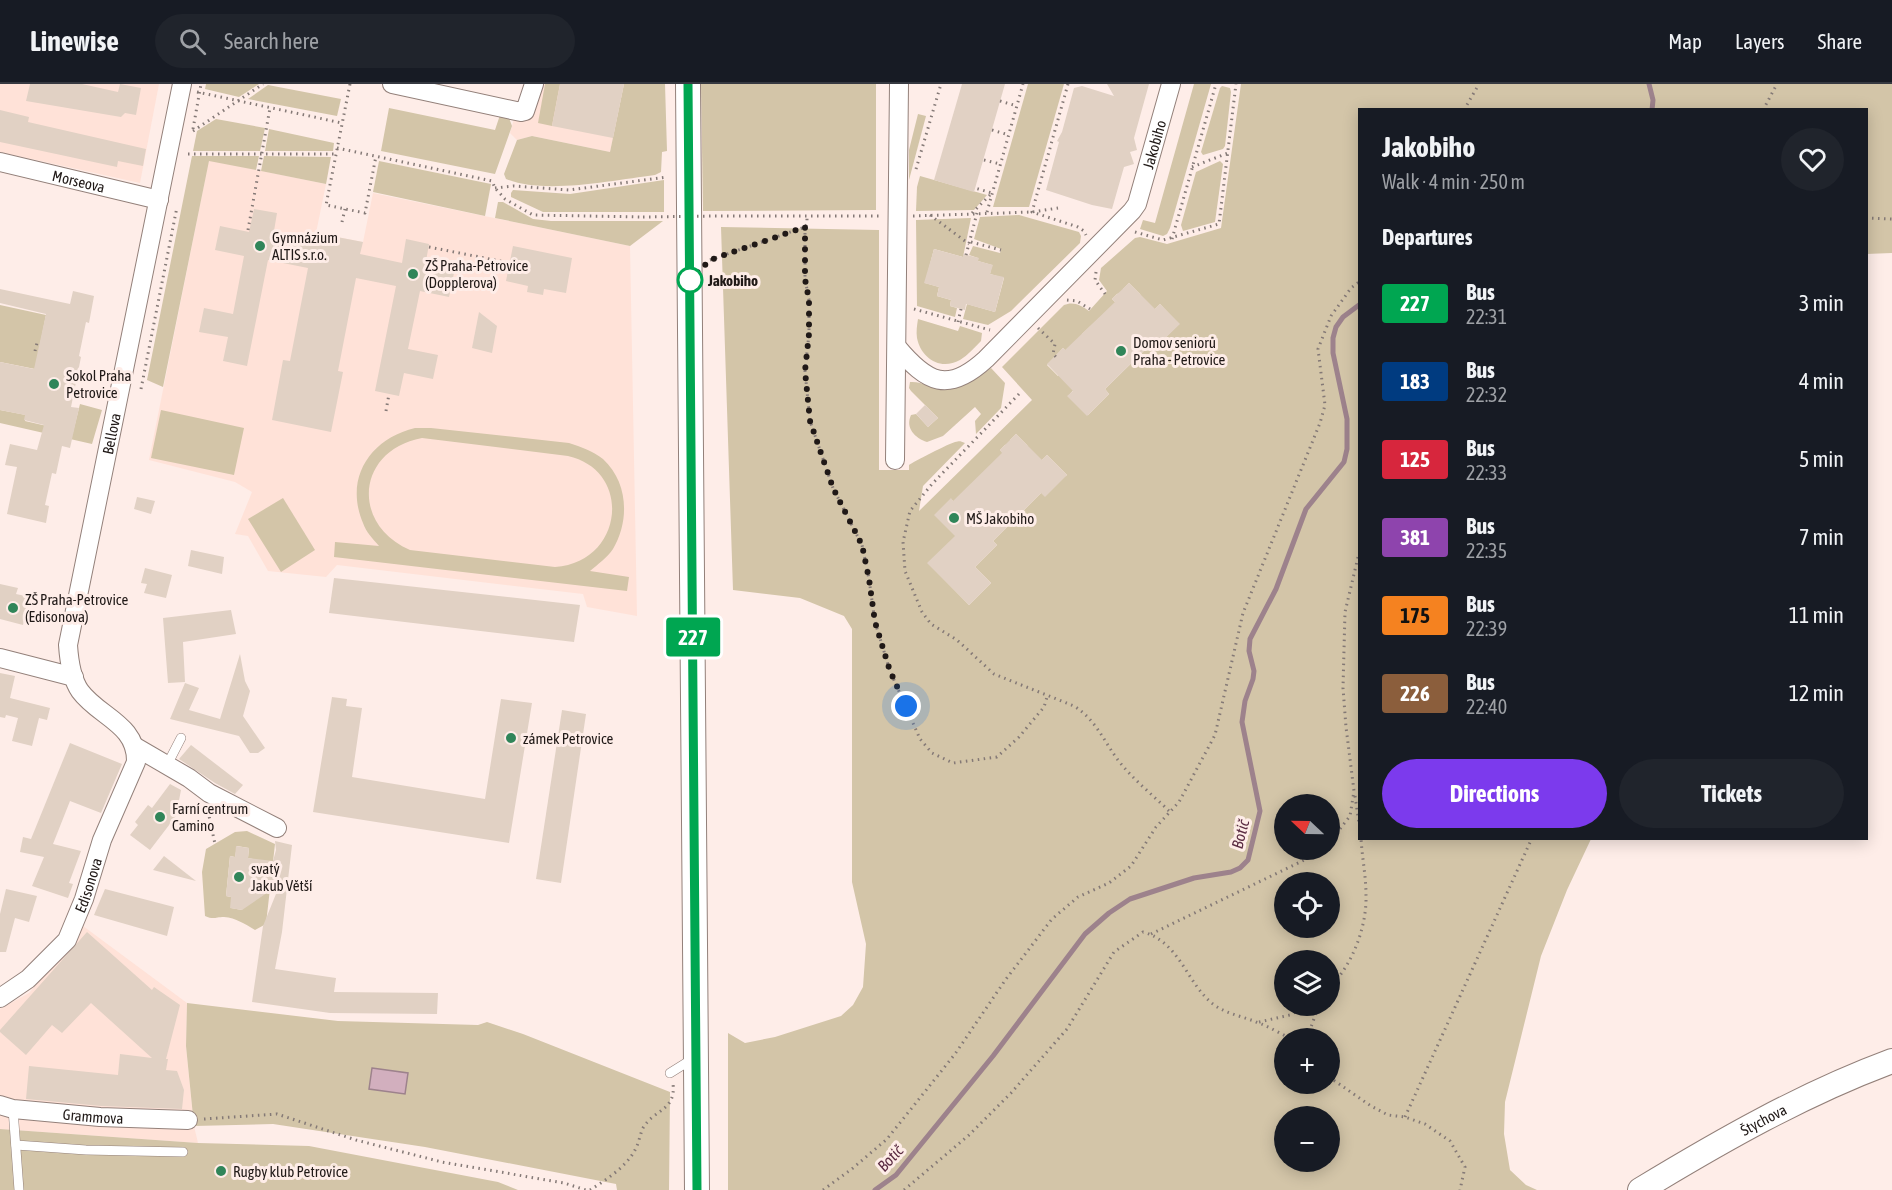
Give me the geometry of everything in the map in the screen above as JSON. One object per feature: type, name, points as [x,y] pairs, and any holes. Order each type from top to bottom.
[{"type":"main road","points":[[688,84],[697,1190]]},
{"type":"main road","name":"Štychova","points":[[1640,1190],[1725,1138],[1806,1098],[1892,1061]]},
{"type":"street","points":[[392,84],[521,112],[525,111],[534,84]]},
{"type":"street","points":[[895,460],[899,84]]},
{"type":"street","points":[[900,125],[911,84]]},
{"type":"street","name":"Jakobiho","points":[[897,347],[914,368],[935,379],[959,378],[975,370],[1123,221],[1137,204],[1171,84]]},
{"type":"street","name":"Bellova","points":[[74,677],[69,660],[70,634],[181,87]]},
{"type":"street","name":"Morseova","points":[[0,162],[159,200]]},
{"type":"street","points":[[0,658],[74,677],[79,689],[87,699],[126,731],[134,746],[216,797],[277,828]]},
{"type":"street","name":"Edisonova","points":[[0,998],[28,979],[67,940],[84,899],[102,840],[136,762],[134,746]]},
{"type":"street","name":"Grammova","points":[[7,1107],[100,1117],[188,1120]]},
{"type":"lane","points":[[167,765],[181,738]]},
{"type":"lane","points":[[670,1073],[696,1057]]},
{"type":"lane","points":[[7,1107],[15,1145],[19,1190]]},
{"type":"lane","points":[[15,1145],[86,1150],[183,1152]]},
{"type":"path","points":[[201,84],[193,131],[264,84]]},
{"type":"path","points":[[350,84],[326,205],[365,213],[376,156]]},
{"type":"path","points":[[915,175],[940,84]]},
{"type":"path","points":[[987,213],[1023,84]]},
{"type":"path","points":[[1032,212],[1068,84]]},
{"type":"path","points":[[1172,239],[1216,84]]},
{"type":"path","points":[[1123,221],[1133,232],[1162,240],[1218,224],[1236,84]]},
{"type":"path","points":[[1465,108],[1479,84]]},
{"type":"path","points":[[1764,108],[1777,84]]},
{"type":"path","points":[[181,87],[236,102],[342,123]]},
{"type":"path","points":[[1000,101],[1017,106]]},
{"type":"path","points":[[248,230],[270,108]]},
{"type":"path","points":[[992,130],[1009,135]]},
{"type":"path","points":[[337,148],[492,181],[505,199],[533,215],[792,216]]},
{"type":"path","points":[[1192,167],[1228,153]]},
{"type":"path","points":[[188,154],[336,154]]},
{"type":"path","points":[[984,160],[1000,164]]},
{"type":"path","points":[[495,188],[513,186],[569,190],[667,176]]},
{"type":"path","points":[[975,188],[992,193]]},
{"type":"path","points":[[972,213],[992,193]]},
{"type":"path","points":[[912,206],[912,216]]},
{"type":"path","points":[[141,389],[177,207]]},
{"type":"path","points":[[966,255],[979,213],[1032,212],[1058,208]]},
{"type":"path","points":[[342,222],[345,209]]},
{"type":"path","points":[[930,215],[969,243],[1001,250]]},
{"type":"path","points":[[807,216],[805,279],[809,300],[809,334],[805,371],[810,421],[833,488],[862,545],[875,622],[890,671],[920,739],[932,753],[953,763],[997,757],[1019,737],[1044,707],[1047,697]]},
{"type":"path","points":[[1868,218],[1892,219]]},
{"type":"path","points":[[710,260],[805,227]]},
{"type":"path","points":[[429,247],[510,262]]},
{"type":"path","points":[[1099,265],[1095,280],[1105,294]]},
{"type":"path","points":[[823,1190],[887,1139],[955,1054],[1006,979],[1052,919],[1078,897],[1109,883],[1131,866],[1156,827],[1179,802],[1215,735],[1243,613],[1320,423],[1325,405],[1318,349],[1331,316],[1351,288],[1358,283]]},
{"type":"path","points":[[1063,301],[1077,301],[1090,309]]},
{"type":"path","points":[[914,318],[914,309],[982,329]]},
{"type":"path","points":[[958,322],[961,309]]},
{"type":"path","points":[[1037,327],[1055,345],[1053,354],[1057,358]]},
{"type":"path","points":[[35,351],[37,343]]},
{"type":"path","points":[[386,411],[389,394]]},
{"type":"path","points":[[1019,394],[932,484],[910,511],[903,542],[905,571],[922,612],[931,624],[957,640],[994,674],[1074,706],[1086,714],[1099,729],[1122,765],[1170,812]]},
{"type":"path","points":[[1358,558],[1345,612],[1343,688],[1358,817]]},
{"type":"path","points":[[1340,829],[1350,816],[1354,791]]},
{"type":"path","points":[[215,844],[207,812],[216,797]]},
{"type":"path","points":[[1340,978],[1353,952],[1362,924],[1366,895],[1361,840]]},
{"type":"path","points":[[1405,1117],[1531,840]]},
{"type":"path","points":[[1151,934],[1304,860]]},
{"type":"path","points":[[904,1190],[969,1135],[1018,1085],[1067,1029],[1114,952],[1143,932],[1151,934],[1177,956],[1211,1002],[1224,1011],[1274,1030]]},
{"type":"path","points":[[1258,1022],[1282,1016]]},
{"type":"path","points":[[188,1120],[277,1114],[356,1140],[442,1162],[554,1181],[588,1190],[609,1178],[635,1151],[643,1128],[652,1116],[666,1108],[674,1095],[670,1073]]},
{"type":"path","points":[[1340,1085],[1388,1115],[1405,1117],[1425,1124],[1450,1141],[1465,1167],[1460,1190]]},
{"type":"shaded area","points":[[0,84],[159,84],[140,183],[0,152]]},
{"type":"shaded area","points":[[206,84],[259,84],[239,97],[205,89]]},
{"type":"shaded area","points":[[524,84],[624,84],[610,152],[532,136],[517,140],[510,133]]},
{"type":"shaded area","points":[[545,84],[560,84],[552,126],[538,123]]},
{"type":"shaded area","points":[[624,84],[665,84],[667,151],[662,152],[661,172],[620,180],[559,186],[522,184],[506,179],[504,174],[517,140],[532,136],[610,152]]},
{"type":"shaded area","points":[[701,84],[876,84],[876,210],[703,211]]},
{"type":"shaded area","points":[[1028,84],[1064,84],[1029,207],[993,207]]},
{"type":"shaded area","points":[[1194,84],[1211,84],[1170,228],[1163,236],[1140,229],[1143,220],[1155,223]]},
{"type":"shaded area","points":[[1241,84],[1892,84],[1892,253],[1868,254],[1868,108],[1358,108],[1358,840],[1591,840],[1567,890],[1541,956],[1505,1102],[1504,1134],[1510,1170],[1526,1185],[1537,1190],[728,1190],[728,1033],[745,1043],[775,1037],[841,1016],[853,1005],[863,987],[866,944],[852,882],[852,629],[844,616],[800,598],[733,590],[721,227],[879,230],[879,470],[909,470],[909,465],[939,449],[955,442],[965,443],[923,486],[919,511],[1032,400],[1002,367],[1064,305],[1077,304],[1089,311],[1107,291],[1099,280],[1101,268],[1135,238],[1140,237],[1167,244],[1221,228]],"holes":[[[1129,283],[1140,294],[1149,315],[1160,304],[1179,324],[1158,345],[1154,341],[1105,389],[1109,394],[1088,415],[1068,396],[1078,385],[1064,370],[1058,376],[1047,365],[1063,348],[1089,375],[1082,334],[1099,318],[1114,333],[1138,325],[1112,299],[1125,291],[1123,289]],[[1016,434],[1027,445],[1037,465],[1047,455],[1067,475],[1041,493],[993,541],[997,545],[975,567],[991,583],[969,605],[928,563],[966,536],[951,499],[977,525],[1025,476],[1000,450],[1012,442],[1010,440]]]},
{"type":"shaded area","points":[[268,85],[341,99],[337,116],[248,99]]},
{"type":"shaded area","points":[[1222,86],[1230,88],[1231,92],[1225,146],[1223,149],[1203,155],[1201,152]]},
{"type":"shaded area","points":[[389,108],[495,130],[500,115],[509,118],[512,126],[495,174],[381,151]]},
{"type":"shaded area","points":[[918,114],[926,116],[909,180],[909,150]]},
{"type":"shaded area","points":[[216,119],[265,128],[260,151],[193,151],[197,131]]},
{"type":"shaded area","points":[[269,129],[334,143],[333,151],[265,151]]},
{"type":"shaded area","points":[[192,156],[259,156],[256,170],[209,161],[163,387],[147,380]]},
{"type":"shaded area","points":[[264,156],[331,157],[326,184],[261,171]]},
{"type":"shaded area","points":[[209,160],[326,184],[316,233],[363,242],[373,193],[630,246],[637,616],[587,607],[583,594],[337,565],[326,577],[268,571],[248,536],[235,534],[252,492],[235,482],[149,460]]},
{"type":"shaded area","points":[[379,161],[491,184],[485,216],[373,192]]},
{"type":"shaded area","points":[[1220,161],[1223,164],[1215,222],[1183,231],[1181,225],[1196,172]]},
{"type":"shaded area","points":[[920,176],[987,195],[974,210],[916,211]]},
{"type":"shaded area","points":[[664,180],[664,212],[543,212],[511,197],[513,190],[570,194]]},
{"type":"shaded area","points":[[498,202],[503,202],[533,219],[663,221],[630,246],[495,218]]},
{"type":"shaded area","points":[[1019,215],[1079,232],[1080,243],[1011,311],[988,325],[963,319],[967,304],[995,312],[1004,278],[990,274],[992,265],[978,261],[978,258],[969,255],[973,246],[1000,253],[1001,249],[974,239],[980,217]]},
{"type":"shaded area","points":[[971,218],[963,257],[934,249],[925,283],[939,287],[937,296],[951,300],[950,306],[957,308],[955,317],[917,306],[916,220]]},
{"type":"shaded area","points":[[0,305],[46,315],[35,369],[0,362]]},
{"type":"shaded area","points":[[918,319],[958,331],[960,326],[982,333],[981,341],[968,354],[953,363],[932,361],[919,345]]},
{"type":"shaded area","points":[[991,368],[1005,383],[1001,408],[976,434],[975,421],[981,414],[975,407],[943,436],[927,442],[912,432],[909,424],[911,415],[916,414],[928,427],[938,418],[911,391],[910,382],[939,389],[956,388]]},
{"type":"shaded area","points":[[80,404],[102,410],[92,444],[0,423],[0,410],[26,415],[25,421],[73,432]]},
{"type":"shaded area","points":[[161,410],[244,428],[234,475],[151,458]]},
{"type":"shaded area","points":[[415,428],[431,428],[569,443],[599,456],[618,479],[622,490],[624,514],[613,549],[590,571],[629,577],[627,591],[334,557],[335,542],[379,546],[366,529],[358,506],[359,476],[374,451],[399,433]],"holes":[[[422,438],[568,456],[589,465],[603,479],[611,497],[612,516],[606,534],[595,550],[578,562],[555,567],[410,550],[391,538],[377,523],[370,506],[369,489],[374,472],[384,457],[400,445]]]},
{"type":"shaded area","points":[[283,498],[315,550],[281,572],[248,519]]},
{"type":"shaded area","points":[[247,831],[275,844],[266,924],[255,930],[232,919],[205,916],[202,872],[206,849],[235,832]],"holes":[[[237,846],[249,848],[248,858],[253,859],[242,910],[231,908],[231,897],[226,896],[230,856],[235,857]]]},
{"type":"shaded area","points":[[83,926],[187,1003],[186,1046],[194,1126],[198,1143],[0,1129],[0,1009],[29,993],[69,947]]},
{"type":"shaded area","points":[[187,1003],[338,1021],[478,1025],[487,1022],[523,1034],[670,1092],[669,1190],[617,1190],[616,1184],[425,1147],[273,1124],[194,1126],[186,1046]]},
{"type":"shaded area","points":[[372,1068],[408,1073],[405,1094],[369,1089]]},
{"type":"shaded area","name":"Rugby klub Petrovice","points":[[0,1129],[198,1143],[309,1146],[498,1182],[518,1190],[0,1190]]},
{"type":"building","points":[[30,84],[82,84],[118,92],[120,84],[141,88],[136,115],[125,113],[121,117],[26,101]]},
{"type":"building","points":[[560,84],[624,84],[613,138],[552,126]]},
{"type":"building","points":[[962,84],[1005,84],[974,192],[934,180]]},
{"type":"building","points":[[1107,84],[1149,84],[1134,138],[1137,150],[1130,152],[1134,164],[1124,167],[1112,209],[1046,190],[1059,142],[1057,141],[1062,132],[1074,88],[1082,86],[1114,96]]},
{"type":"building","points":[[0,110],[29,117],[28,122],[146,149],[143,166],[118,161],[117,167],[0,142]]},
{"type":"building","points":[[254,209],[277,213],[273,237],[314,245],[316,233],[363,242],[360,254],[402,263],[406,239],[429,244],[425,267],[454,273],[449,297],[420,291],[408,349],[438,355],[433,379],[404,373],[399,396],[375,391],[396,286],[356,278],[338,371],[343,372],[331,432],[272,420],[283,360],[290,361],[308,268],[268,260],[247,366],[223,361],[228,337],[199,332],[204,308],[233,314],[244,256],[215,250],[220,226],[249,232]]},
{"type":"building","points":[[513,246],[572,258],[566,293],[544,289],[543,295],[527,292],[528,286],[506,281]]},
{"type":"building","points":[[934,249],[963,257],[963,254],[979,258],[978,261],[993,265],[990,274],[1004,277],[995,312],[966,304],[965,310],[950,306],[951,300],[937,296],[939,287],[924,283]]},
{"type":"building","name":"Domov seniorů Praha - Petrovice","points":[[1129,283],[1155,309],[1160,304],[1180,324],[1158,345],[1154,341],[1105,389],[1109,394],[1087,416],[1067,396],[1073,391],[1047,364],[1115,302],[1112,299]]},
{"type":"building","points":[[0,289],[70,304],[73,291],[94,296],[89,323],[86,322],[71,407],[79,408],[70,448],[62,446],[56,474],[52,473],[45,505],[49,506],[46,523],[7,514],[17,467],[5,465],[10,444],[37,450],[44,425],[24,420],[25,415],[0,410],[0,362],[34,369],[46,314],[0,303]]},
{"type":"building","points":[[479,312],[497,326],[492,353],[472,348]]},
{"type":"building","points":[[925,405],[938,418],[928,427],[916,414]]},
{"type":"building","name":"MŠ Jakobiho","points":[[1016,434],[1042,460],[1047,455],[1067,475],[1045,497],[1041,493],[993,541],[997,545],[975,567],[991,583],[969,605],[927,563],[955,536],[934,515],[951,498],[953,501],[1002,453],[1000,450]]},
{"type":"building","points":[[137,497],[155,501],[151,514],[134,509]]},
{"type":"building","points":[[191,550],[224,557],[222,574],[188,566]]},
{"type":"building","points":[[145,568],[172,575],[166,598],[144,593],[147,584],[141,583]]},
{"type":"building","points":[[334,578],[580,605],[574,642],[329,613]]},
{"type":"building","name":"ZŠ Praha-Petrovice (Edisonova)","points":[[0,584],[18,588],[16,594],[30,597],[23,625],[0,619]]},
{"type":"building","points":[[231,610],[236,634],[183,642],[185,682],[168,683],[163,618]]},
{"type":"building","points":[[240,654],[245,681],[250,691],[243,716],[265,748],[258,753],[250,753],[239,736],[170,719],[185,683],[199,688],[189,710],[220,719]]},
{"type":"building","points":[[0,673],[15,676],[10,698],[50,708],[47,720],[39,718],[32,746],[12,741],[18,718],[6,715],[5,718],[0,717]]},
{"type":"building","name":"zámek Petrovice","points":[[332,697],[347,699],[346,706],[362,708],[352,777],[485,799],[501,699],[532,703],[509,843],[313,812]]},
{"type":"building","points":[[562,710],[586,714],[561,883],[536,879]]},
{"type":"building","points":[[70,743],[122,764],[101,813],[70,801],[53,844],[81,851],[69,883],[73,884],[68,898],[32,886],[44,857],[20,852],[23,837],[31,839]]},
{"type":"building","points":[[191,745],[243,785],[235,794],[179,759]]},
{"type":"building","name":"Farní centrum Camino","points":[[170,784],[181,790],[176,816],[150,850],[130,835],[138,825],[135,822],[148,805],[152,808]]},
{"type":"building","points":[[275,841],[292,845],[282,932],[275,969],[336,978],[334,992],[438,993],[437,1014],[330,1013],[252,1002],[263,926],[280,884],[242,910],[230,908],[231,897],[226,896],[230,856],[235,857],[236,846],[249,848],[248,858],[273,861],[276,850]]},
{"type":"building","points":[[164,856],[196,881],[153,870]]},
{"type":"building","points":[[6,889],[37,896],[29,922],[15,918],[6,952],[0,952],[0,914]]},
{"type":"building","points":[[105,889],[174,907],[167,936],[94,915]]},
{"type":"building","points":[[87,932],[152,990],[154,987],[180,1005],[166,1059],[168,1059],[166,1070],[177,1071],[184,1090],[182,1109],[101,1106],[26,1099],[29,1066],[118,1075],[120,1054],[152,1058],[91,1003],[62,1033],[52,1025],[26,1055],[0,1032]]},
{"type":"waterway","name":"Botič","points":[[1649,84],[1653,100],[1652,108]]},
{"type":"waterway","name":"Botič","points":[[875,1190],[896,1175],[993,1056],[1085,934],[1109,913],[1130,899],[1194,878],[1231,872],[1240,868],[1248,860],[1260,811],[1242,722],[1245,701],[1254,671],[1249,651],[1250,639],[1276,589],[1306,509],[1344,462],[1347,449],[1347,419],[1333,353],[1333,338],[1336,327],[1343,317],[1358,306]]},
{"type":"bus line","name":"227","points":[[688,84],[697,1190]]},
{"type":"place","name":"Gymnázium ALTIS s.r.o.","points":[[260,246]]},
{"type":"place","name":"ZŠ Praha-Petrovice (Dopplerova)","points":[[413,274]]},
{"type":"place","name":"Jakobiho","points":[[690,280]]},
{"type":"place","name":"Domov seniorů Praha - Petrovice","points":[[1121,351]]},
{"type":"place","name":"Sokol Praha Petrovice","points":[[54,384]]},
{"type":"place","name":"MŠ Jakobiho","points":[[954,518]]},
{"type":"place","name":"ZŠ Praha-Petrovice (Edisonova)","points":[[13,608]]},
{"type":"place","name":"zámek Petrovice","points":[[511,738]]},
{"type":"place","name":"Farní centrum Camino","points":[[160,817]]},
{"type":"place","name":"svatý Jakub Větší","points":[[239,877]]},
{"type":"place","name":"Rugby klub Petrovice","points":[[221,1171]]},
{"type":"route","points":[[690,280],[710,260],[805,227],[805,279],[809,300],[809,334],[805,371],[810,421],[833,488],[862,545],[875,622],[890,671],[906,706]]}]
